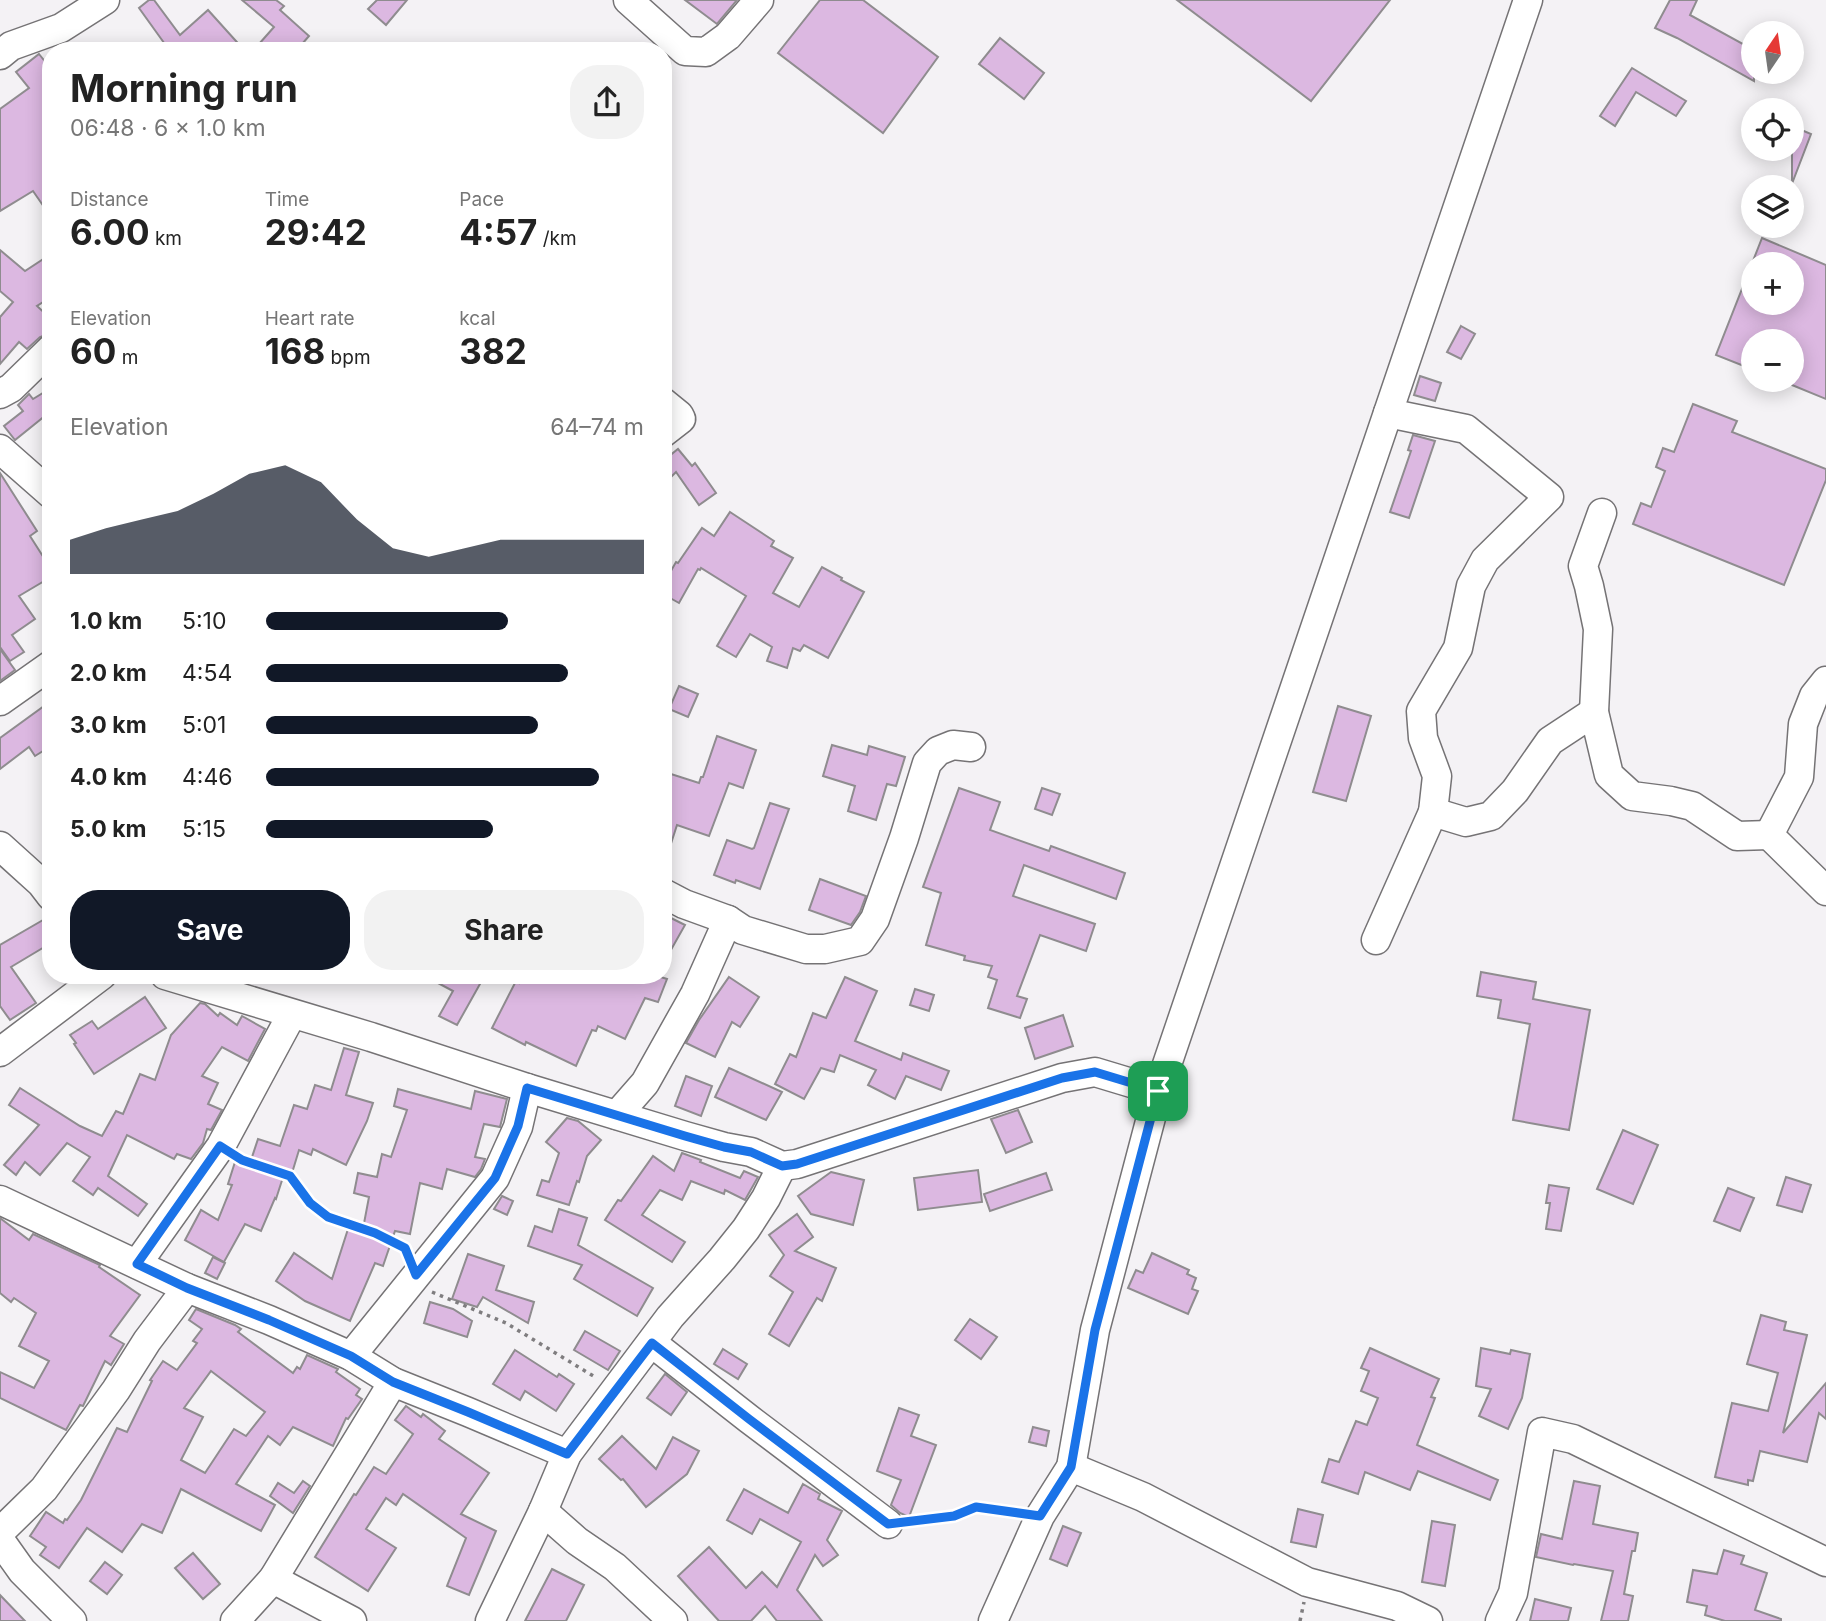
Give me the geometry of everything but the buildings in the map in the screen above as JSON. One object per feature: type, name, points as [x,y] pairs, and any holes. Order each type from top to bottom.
[{"type":"street","points":[[0,55],[11,46],[61,28],[105,0]]},
{"type":"street","points":[[628,0],[685,51],[706,52],[728,36],[759,0]]},
{"type":"street","points":[[993,1621],[1040,1516],[1071,1467],[1095,1330],[1158,1091],[1528,0]]},
{"type":"street","points":[[0,394],[11,388],[42,358]]},
{"type":"street","points":[[672,409],[681,419],[672,426]]},
{"type":"street","points":[[1376,940],[1433,812],[1437,776],[1423,738],[1421,711],[1458,648],[1471,586],[1485,560],[1549,497],[1466,429],[1388,413]]},
{"type":"street","points":[[0,449],[42,486]]},
{"type":"street","points":[[1602,513],[1583,566],[1598,629],[1594,712],[1609,775],[1632,796],[1692,806],[1737,836],[1769,835],[1826,891]]},
{"type":"street","points":[[0,701],[42,671]]},
{"type":"street","points":[[1769,835],[1798,777],[1803,724],[1814,696],[1826,681]]},
{"type":"street","points":[[1433,812],[1466,822],[1491,816],[1515,791],[1550,741],[1594,712]]},
{"type":"street","points":[[672,898],[728,920],[743,930],[806,949],[825,949],[860,942],[875,919],[927,763],[937,751],[953,745],[971,747]]},
{"type":"street","points":[[0,846],[42,884]]},
{"type":"street","points":[[617,1115],[645,1083],[695,994],[728,920]]},
{"type":"street","points":[[0,1052],[90,984]]},
{"type":"street","points":[[194,984],[371,1037],[527,1088],[724,1147],[751,1152],[782,1166],[810,1160],[1062,1078],[1095,1072],[1158,1091]]},
{"type":"street","points":[[137,1264],[220,1146],[292,1014]]},
{"type":"street","points":[[351,1356],[495,1178],[518,1126],[527,1088]]},
{"type":"street","points":[[489,1621],[543,1511],[567,1454],[670,1317],[746,1229],[782,1166]]},
{"type":"street","points":[[0,1200],[187,1288],[351,1356],[393,1382],[567,1454]]},
{"type":"street","points":[[0,1532],[44,1489],[187,1288]]},
{"type":"street","points":[[652,1343],[888,1524]]},
{"type":"street","points":[[235,1621],[273,1579],[393,1382]]},
{"type":"street","points":[[1500,1621],[1513,1593],[1542,1432],[1573,1439],[1826,1562]]},
{"type":"street","points":[[1071,1467],[1143,1497],[1307,1582],[1397,1606],[1428,1621]]},
{"type":"street","points":[[543,1511],[577,1541],[615,1567],[673,1621]]},
{"type":"street","points":[[0,1540],[22,1571],[72,1621]]},
{"type":"street","points":[[273,1579],[352,1621]]},
{"type":"path","points":[[220,1146],[242,1160],[290,1176],[310,1203],[328,1217],[375,1233],[405,1248],[416,1275],[431,1292],[506,1323],[616,1389]]},
{"type":"path","points":[[888,1524],[954,1516],[976,1507],[1040,1516]]},
{"type":"route","points":[[1095,1072],[1158,1091],[1095,1330],[1071,1467],[1040,1516],[976,1507],[954,1516],[888,1524],[652,1343],[567,1454],[393,1382],[351,1356],[187,1288],[137,1264],[220,1146],[242,1160],[290,1176],[310,1203],[328,1217],[375,1233],[405,1248],[416,1275],[495,1178],[518,1126],[527,1088],[685,1136],[751,1152],[782,1166],[797,1164],[1062,1078],[1095,1072]]}]
